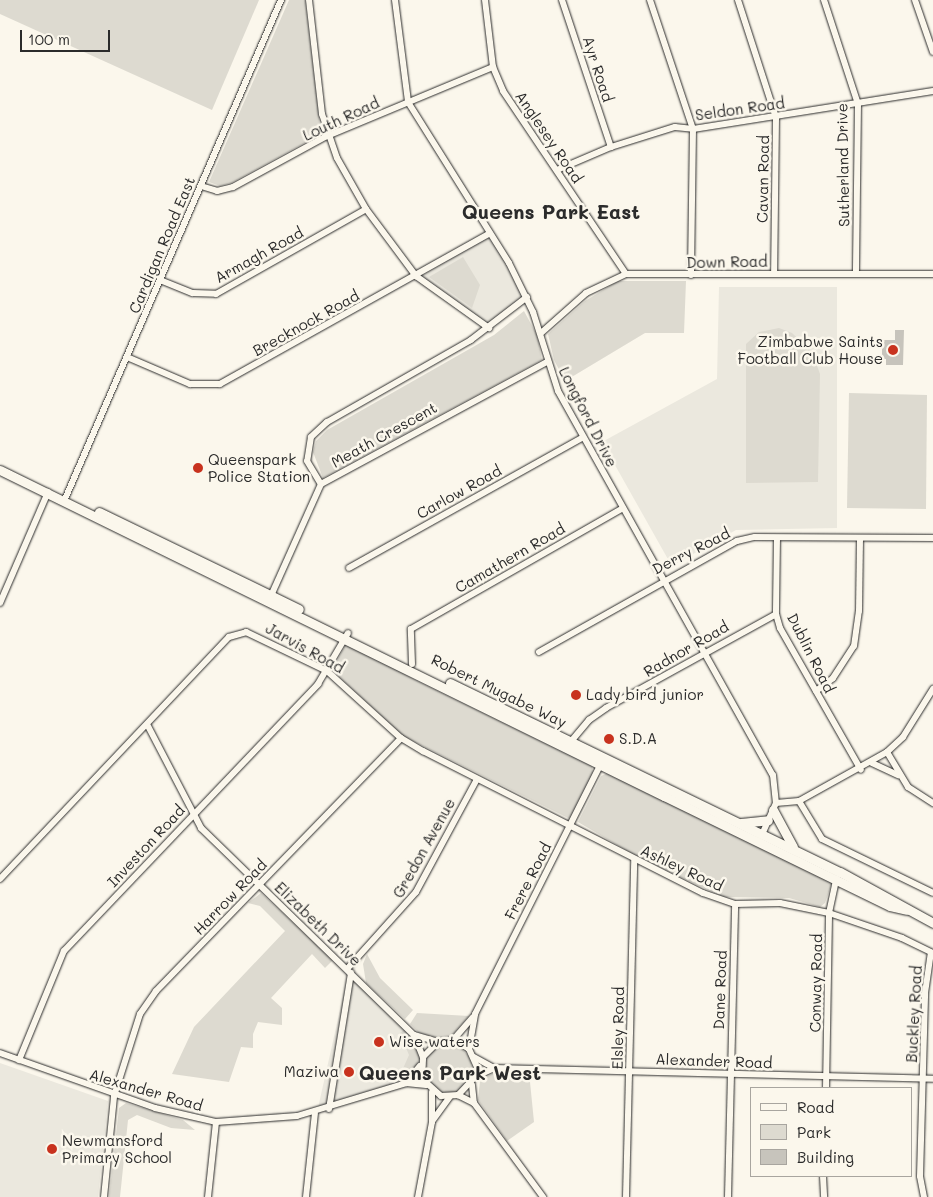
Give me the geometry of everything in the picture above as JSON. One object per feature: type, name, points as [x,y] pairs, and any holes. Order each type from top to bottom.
[{"type":"main road","name":"Robert Mugabe Way","points":[[0,470],[75,505],[123,523],[270,598],[737,827],[776,850],[890,906],[907,910]]},
{"type":"main road","name":"Robert Mugabe Way","points":[[347,635],[412,664],[568,745]]},
{"type":"main road","points":[[774,807],[795,850]]},
{"type":"main road","points":[[737,827],[768,820]]},
{"type":"main road","name":"Robert Mugabe Way","points":[[737,827],[762,835],[795,850],[933,923]]},
{"type":"street","name":"Cardigan Road East","points":[[65,499],[281,0]]},
{"type":"street","points":[[309,0],[327,136],[366,209],[416,276],[489,328]]},
{"type":"street","name":"Longford Drive","points":[[395,0],[408,102],[490,233],[527,298],[540,333],[547,362],[583,437],[774,774],[774,807]]},
{"type":"street","name":"Anglesey Road","points":[[485,0],[493,67],[512,106],[626,274]]},
{"type":"street","name":"Ayr Road","points":[[562,0],[611,146]]},
{"type":"street","points":[[650,0],[693,129],[691,275]]},
{"type":"street","name":"Cavan Road","points":[[738,0],[776,118],[774,273]]},
{"type":"street","name":"Sutherland Drive","points":[[824,0],[858,104],[856,274]]},
{"type":"street","points":[[915,0],[933,52]]},
{"type":"street","name":"Louth Road","points":[[201,186],[217,191],[233,187],[327,136],[493,67]]},
{"type":"street","name":"Seldon Road","points":[[556,170],[611,146],[675,127],[693,129],[776,118],[933,91]]},
{"type":"street","name":"Armagh Road","points":[[160,280],[193,293],[216,294],[366,209]]},
{"type":"street","name":"Brecknock Road","points":[[127,357],[190,384],[220,384],[490,233]]},
{"type":"street","name":"Down Road","points":[[540,333],[586,293],[626,274],[933,274]]},
{"type":"street","name":"Meath Crescent","points":[[527,298],[489,328],[317,430],[306,453],[321,484],[547,362]]},
{"type":"street","name":"Carlow Road","points":[[348,568],[583,437]]},
{"type":"street","points":[[270,598],[321,484]]},
{"type":"street","points":[[0,603],[48,492]]},
{"type":"street","name":"Camathern Road","points":[[412,664],[410,629],[623,508]]},
{"type":"street","name":"Derry Road","points":[[539,652],[663,579],[737,541],[777,538],[933,538]]},
{"type":"street","name":"Dublin Road","points":[[777,538],[776,614],[784,636],[861,770]]},
{"type":"street","points":[[816,691],[833,678],[854,646],[859,611],[860,539]]},
{"type":"street","name":"Radnor Road","points":[[568,745],[606,708],[704,651],[776,614]]},
{"type":"street","name":"Jarvis Road","points":[[0,879],[65,807],[148,726],[236,633],[255,634],[327,671],[401,738],[477,779],[571,824]]},
{"type":"street","name":"Investon Road","points":[[19,1060],[64,951],[327,671],[347,635]]},
{"type":"street","points":[[776,850],[762,835],[774,807],[799,801],[861,770],[887,752],[903,737],[933,689]]},
{"type":"street","name":"Elizabeth Drive","points":[[148,726],[192,816],[212,841],[414,1035],[423,1057]]},
{"type":"street","name":"Harrow Road","points":[[104,1197],[114,1096],[134,1027],[147,1004],[401,738]]},
{"type":"street","points":[[887,752],[900,776],[913,792],[933,803]]},
{"type":"street","name":"Frere Road","points":[[453,1040],[475,1014],[603,762]]},
{"type":"street","points":[[872,763],[900,776]]},
{"type":"street","name":"Gredon Avenue","points":[[349,971],[412,898],[477,779]]},
{"type":"street","points":[[799,801],[822,839],[933,893]]},
{"type":"street","name":"Ashley Road","points":[[571,824],[634,860],[712,897],[735,904],[780,902],[829,913],[888,932],[932,953]]},
{"type":"street","name":"Elsley Road","points":[[626,1197],[634,860]]},
{"type":"street","name":"Conway Road","points":[[826,1087],[829,913],[836,879]]},
{"type":"street","name":"Dane Road","points":[[728,1197],[735,904]]},
{"type":"street","name":"Buckley Road","points":[[924,1197],[920,1176],[925,993],[932,953]]},
{"type":"street","points":[[329,1109],[349,971]]},
{"type":"street","name":"Frere Road","points":[[469,1049],[475,1014]]},
{"type":"street","name":"Elizabeth Drive","points":[[414,1035],[438,1042]]},
{"type":"street","points":[[406,1083],[420,1066],[423,1057],[438,1042],[453,1040],[469,1049],[474,1057],[475,1077],[472,1085],[474,1103]]},
{"type":"street","name":"Alexander Road","points":[[0,1054],[114,1096],[216,1122],[260,1121],[315,1113],[406,1083],[426,1085]]},
{"type":"street","name":"Alexander Road","points":[[474,1057],[494,1068]]},
{"type":"street","points":[[420,1066],[426,1085],[432,1092],[450,1097],[458,1095],[472,1085]]},
{"type":"street","name":"Alexander Road","points":[[475,1077],[494,1068],[827,1078],[933,1079]]},
{"type":"street","points":[[418,1197],[432,1122],[432,1092]]},
{"type":"street","points":[[458,1095],[474,1103],[543,1197]]},
{"type":"street","points":[[432,1122],[450,1097]]},
{"type":"street","points":[[306,1197],[315,1113]]},
{"type":"street","points":[[208,1197],[216,1122]]},
{"type":"street","points":[[823,1177],[824,1197]]},
{"type":"shaded area","points":[[489,234],[525,297],[489,327],[422,276]]},
{"type":"shaded area","points":[[719,287],[837,287],[837,528],[736,530],[677,563],[669,561],[602,442],[717,379]]},
{"type":"shaded area","points":[[348,974],[413,1036],[421,1057],[405,1082],[318,1108]]},
{"type":"shaded area","name":"Newmansford Primary School","points":[[0,1063],[108,1101],[98,1197],[0,1197]]},
{"type":"green space","points":[[0,0],[259,0],[212,110],[0,14]]},
{"type":"green space","points":[[289,0],[305,0],[321,134],[231,183],[220,186],[209,182]]},
{"type":"green space","points":[[463,257],[480,285],[472,308],[429,277]]},
{"type":"green space","points":[[618,281],[686,281],[684,333],[645,333],[565,381],[554,360],[548,334],[585,301]]},
{"type":"green space","points":[[524,311],[537,335],[542,360],[323,478],[313,452],[316,441],[327,430],[494,335]]},
{"type":"green space","points":[[779,328],[792,333],[812,352],[820,374],[818,482],[746,483],[746,344],[759,332]]},
{"type":"green space","points":[[849,393],[927,395],[926,509],[847,508]]},
{"type":"green space","points":[[347,642],[415,680],[592,766],[593,774],[570,819],[403,736],[332,670]]},
{"type":"green space","points":[[608,773],[832,883],[825,903],[820,907],[789,898],[723,897],[636,856],[578,822],[601,776]]},
{"type":"green space","points":[[261,893],[333,960],[325,968],[312,954],[271,998],[282,1008],[282,1025],[258,1022],[253,1034],[253,1048],[241,1047],[229,1082],[172,1074],[194,1027],[285,931],[260,906],[248,903]]},
{"type":"green space","points":[[367,954],[380,978],[413,1010],[405,1019],[366,983],[363,964]]},
{"type":"green space","points":[[417,1013],[469,1016],[451,1036],[437,1038],[419,1033],[410,1024]]},
{"type":"green space","points":[[404,1030],[412,1037],[420,1057],[417,1066],[397,1082],[409,1055],[400,1033]]},
{"type":"green space","points":[[443,1045],[453,1045],[465,1052],[472,1064],[472,1074],[465,1086],[453,1093],[443,1093],[435,1089],[428,1082],[424,1074],[424,1064],[428,1056],[435,1049]]},
{"type":"green space","points":[[497,1071],[529,1072],[534,1122],[507,1141],[478,1100],[480,1081]]},
{"type":"green space","points":[[126,1103],[183,1120],[195,1130],[171,1128],[137,1115],[128,1120],[120,1197],[109,1197],[119,1108]]},
{"type":"building","name":"Zimbabwe Saints Football Club House","points":[[895,330],[904,330],[903,365],[886,365],[886,359],[882,359],[882,340],[895,340]]},
{"type":"place","name":"Zimbabwe Saints Football Club House","points":[[893,350]]},
{"type":"place","name":"Queenspark Police Station","points":[[198,468]]},
{"type":"place","name":"Lady bird junior","points":[[576,695]]},
{"type":"place","name":"S.D.A","points":[[609,739]]},
{"type":"place","name":"Wise waters","points":[[379,1042]]},
{"type":"place","name":"Maziwa","points":[[349,1072]]},
{"type":"place","name":"Newmansford Primary School","points":[[52,1149]]},
{"type":"district","name":"Queens Park East","points":[[551,211]]},
{"type":"district","name":"Queens Park West","points":[[450,1072]]}]
